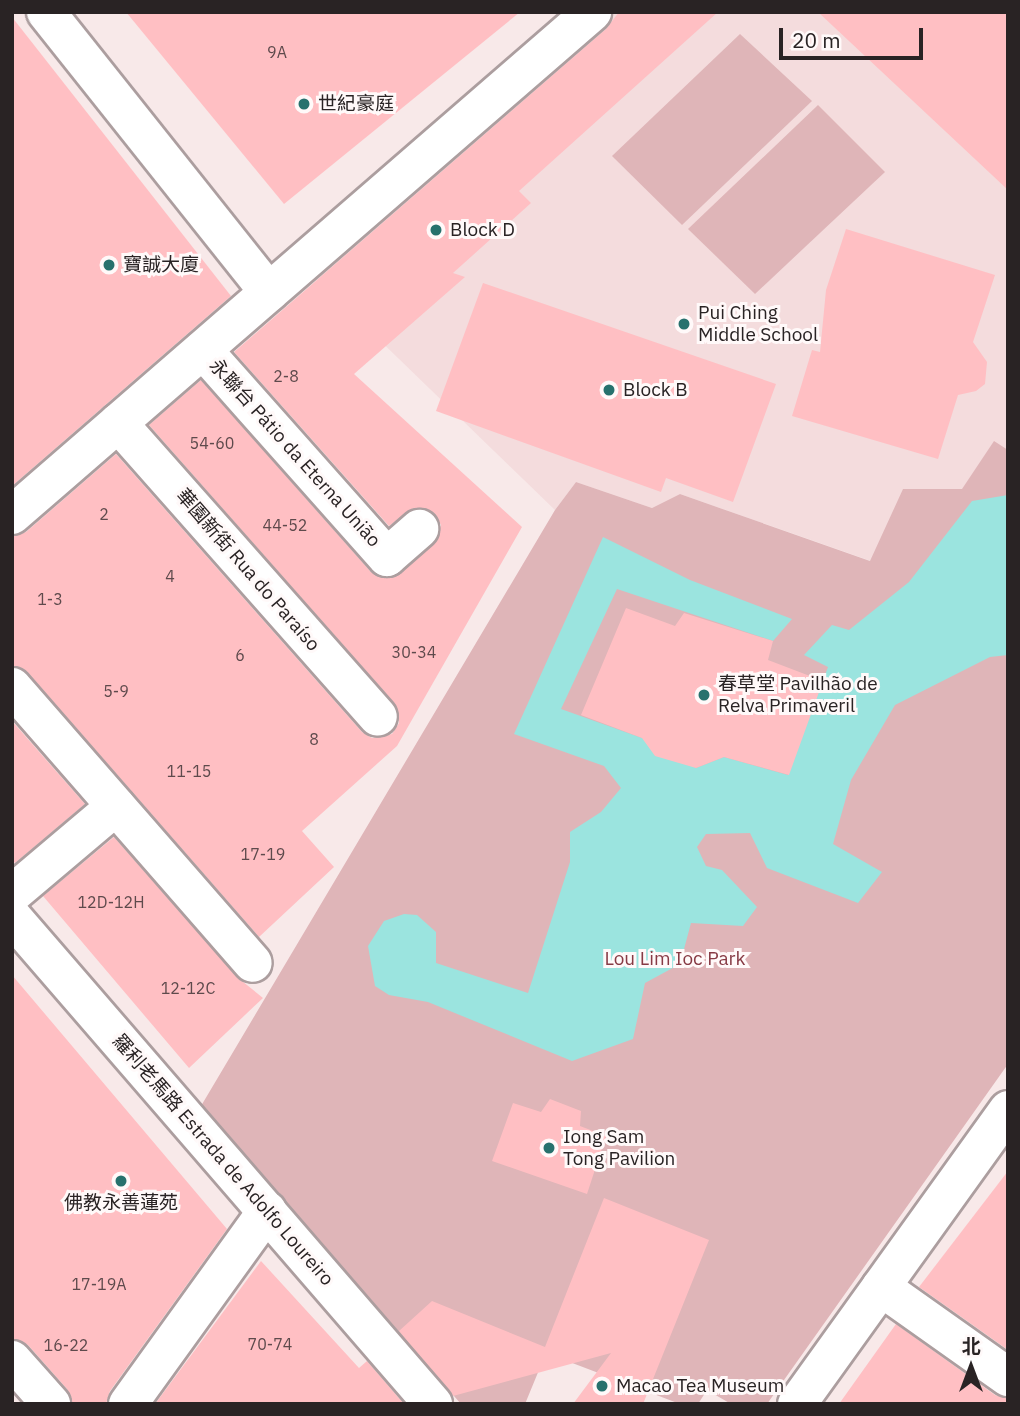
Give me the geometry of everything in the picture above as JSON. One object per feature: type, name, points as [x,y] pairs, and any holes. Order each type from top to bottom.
[{"type":"street","points":[[46,12],[269,292]]},
{"type":"street","points":[[12,515],[592,12]]},
{"type":"street","name":"永聯台 Pátio da Eterna União","points":[[203,350],[387,557],[419,529]]},
{"type":"street","name":"華園新街 Rua do Paraíso","points":[[118,423],[377,717]]},
{"type":"street","points":[[12,687],[253,963]]},
{"type":"street","points":[[12,894],[116,806]]},
{"type":"street","name":"羅利老馬路 Estrada de Adolfo Loureiro","points":[[12,917],[433,1404]]},
{"type":"street","points":[[797,1404],[1008,1110]]},
{"type":"street","points":[[128,1404],[267,1211]]},
{"type":"street","points":[[881,1287],[1008,1377]]},
{"type":"street","points":[[12,1360],[51,1404]]},
{"type":"shaded area","name":"Pui Ching Middle School","points":[[599,12],[1008,12],[1008,450],[994,442],[963,489],[903,490],[871,561],[680,494],[652,508],[576,482],[555,510],[303,266]]},
{"type":"green space","points":[[740,34],[812,101],[682,225],[612,156]]},
{"type":"green space","points":[[818,105],[885,172],[755,294],[688,229]]},
{"type":"green space","name":"Lou Lim Ioc Park","points":[[994,441],[1008,450],[1008,1064],[767,1404],[731,1404],[707,1390],[698,1404],[680,1404],[546,1353],[525,1404],[461,1404],[201,1106],[555,510],[576,482],[652,508],[680,494],[870,561],[903,489],[962,489]]},
{"type":"water","points":[[1008,495],[1008,655],[990,657],[895,705],[851,780],[833,844],[882,872],[858,903],[767,868],[750,833],[706,834],[697,847],[706,866],[722,870],[757,907],[743,926],[691,923],[680,964],[645,983],[633,1039],[572,1061],[428,1002],[389,995],[375,986],[368,946],[384,921],[404,914],[417,915],[436,932],[436,963],[528,993],[570,862],[570,832],[601,812],[621,788],[604,766],[514,734],[603,537],[690,580],[792,619],[773,641],[617,589],[561,709],[642,738],[696,768],[724,757],[788,775],[828,667],[804,655],[832,625],[849,630],[909,582],[972,501]]},
{"type":"building","name":"世紀豪庭","points":[[126,12],[520,12],[284,204]]},
{"type":"building","points":[[619,12],[718,12],[519,191],[531,203],[453,273],[465,277],[354,374],[522,527],[397,746],[302,831],[334,867],[259,937],[28,673],[12,666],[12,536],[26,532],[116,454],[362,732],[372,738],[392,734],[399,723],[394,703],[149,425],[201,380],[371,572],[392,578],[433,545],[441,525],[435,514],[414,508],[389,526],[234,352],[606,29]]},
{"type":"building","points":[[818,12],[1008,12],[1008,190]]},
{"type":"building","name":"寶誠大廈","points":[[12,17],[231,296],[12,486]]},
{"type":"building","points":[[846,229],[995,275],[973,342],[987,362],[985,384],[976,391],[958,395],[938,459],[792,416],[812,350],[820,352],[826,290]]},
{"type":"building","name":"Block B","points":[[483,283],[776,384],[733,502],[666,478],[661,492],[436,411]]},
{"type":"building","name":"春草堂 Pavilhão de Relva Primaveril","points":[[626,608],[675,626],[684,613],[773,641],[768,660],[823,681],[789,775],[724,757],[696,768],[655,756],[642,738],[581,715]]},
{"type":"building","points":[[12,721],[85,804],[15,863],[12,860]]},
{"type":"building","points":[[114,837],[237,977],[263,998],[189,1068],[43,896]]},
{"type":"building","points":[[12,975],[227,1229],[110,1391],[106,1404],[72,1404],[67,1389],[28,1345],[12,1339]]},
{"type":"building","name":"Iong Sam Tong Pavilion","points":[[550,1099],[581,1111],[580,1126],[606,1136],[587,1194],[492,1161],[513,1103],[541,1112]]},
{"type":"building","points":[[1008,1171],[1008,1350],[919,1287]]},
{"type":"building","points":[[604,1198],[709,1240],[643,1404],[573,1404],[611,1353],[453,1396],[399,1331],[432,1301],[545,1347]]},
{"type":"building","points":[[261,1261],[359,1368],[367,1361],[404,1404],[155,1404]]},
{"type":"building","points":[[896,1324],[995,1395],[1008,1399],[1008,1404],[839,1404]]},
{"type":"place","name":"世紀豪庭","points":[[304,104]]},
{"type":"place","name":"Block D","points":[[436,230]]},
{"type":"place","name":"寶誠大廈","points":[[109,265]]},
{"type":"place","name":"Pui Ching Middle School","points":[[684,324]]},
{"type":"place","name":"Block B","points":[[609,390]]},
{"type":"place","name":"春草堂 Pavilhão de Relva Primaveril","points":[[704,695]]},
{"type":"place","name":"Iong Sam Tong Pavilion","points":[[549,1148]]},
{"type":"place","name":"佛教永善蓮苑","points":[[121,1181]]},
{"type":"place","name":"Macao Tea Museum","points":[[602,1386]]}]
